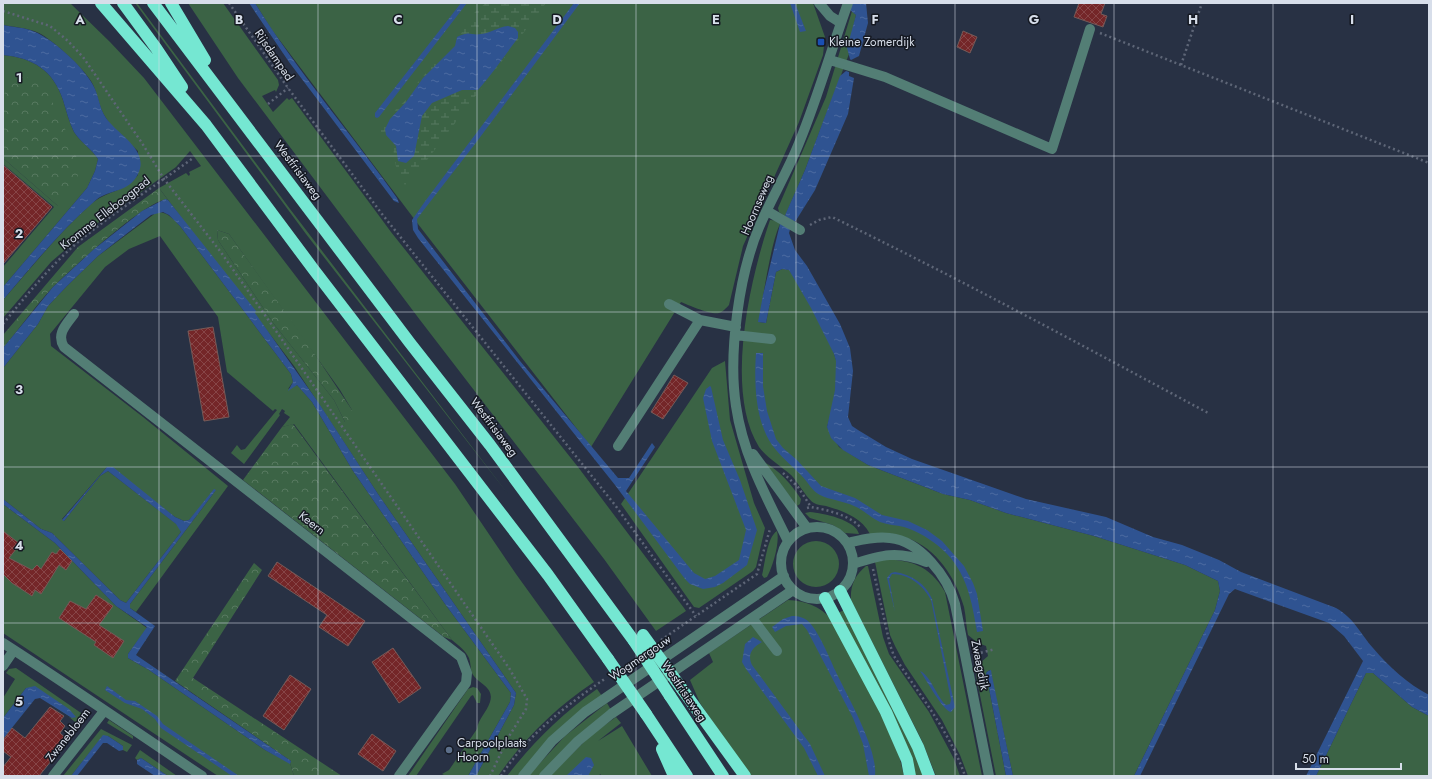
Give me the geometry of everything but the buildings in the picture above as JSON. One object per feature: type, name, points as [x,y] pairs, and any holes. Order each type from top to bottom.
[{"type":"highway","points":[[100,3],[206,126],[548,575],[608,659],[687,776]]},
{"type":"highway","points":[[123,3],[156,48],[206,126]]},
{"type":"highway","points":[[153,3],[231,104]]},
{"type":"highway","points":[[171,3],[231,104]]},
{"type":"highway","name":"Westfrisiaweg","points":[[231,104],[410,343],[490,445],[620,622],[638,638],[670,696],[723,776]]},
{"type":"highway","points":[[840,591],[918,746],[930,776]]},
{"type":"highway","points":[[825,598],[886,712],[905,756],[910,776]]},
{"type":"highway","points":[[638,638],[682,689],[745,776]]},
{"type":"highway","points":[[646,714],[674,776]]},
{"type":"street","points":[[819,3],[830,16],[841,23]]},
{"type":"street","name":"Hoornseweg","points":[[788,541],[756,474],[740,427],[734,395],[736,331],[746,270],[759,226],[798,145],[820,90],[847,5]]},
{"type":"street","points":[[830,60],[885,77],[1052,149],[1090,29]]},
{"type":"street","points":[[767,211],[797,227]]},
{"type":"street","points":[[669,304],[700,320],[736,331],[771,339]]},
{"type":"street","name":"Keern","points":[[74,314],[60,333],[61,341],[64,347],[461,657],[467,673],[466,683],[399,776]]},
{"type":"street","points":[[618,446],[700,320]]},
{"type":"street","name":"Hoornseweg","points":[[740,427],[756,459],[807,528]]},
{"type":"street","points":[[818,527],[829,529],[839,535],[847,543],[850,550],[853,564],[848,581],[840,591],[825,598],[808,598],[793,590],[784,576],[782,558],[788,541],[807,528],[818,527]]},
{"type":"street","name":"Zwaagdijk","points":[[847,543],[875,538],[897,540],[917,549],[944,578],[951,591],[966,656],[989,776]]},
{"type":"street","name":"Zwaagdijk","points":[[853,564],[894,554],[914,557],[932,564]]},
{"type":"street","name":"Wogmergouw","points":[[523,776],[552,742],[585,712],[784,576]]},
{"type":"street","points":[[544,776],[578,741],[611,714],[793,590]]},
{"type":"street","points":[[752,618],[777,651]]},
{"type":"street","points":[[3,643],[58,678],[104,711],[202,776]]},
{"type":"street","points":[[3,666],[14,650]]},
{"type":"street","name":"Zwanebloem","points":[[54,776],[104,711]]},
{"type":"path","name":"Rijsdampad","points":[[229,3],[288,88],[268,104]]},
{"type":"path","points":[[1181,65],[1202,3]]},
{"type":"path","points":[[3,11],[50,26],[68,41],[83,57],[164,179],[220,251],[339,420],[509,668],[527,699],[526,709],[508,738],[490,776]]},
{"type":"path","points":[[1090,29],[1429,163]]},
{"type":"path","points":[[288,88],[443,292],[615,505],[696,616],[757,574],[770,529],[780,523]]},
{"type":"path","name":"Kromme Elleboogpad","points":[[3,324],[40,280],[77,244],[126,205],[193,158]]},
{"type":"path","points":[[797,227],[832,217],[929,264],[1025,314],[1210,414]]},
{"type":"path","points":[[886,633],[894,656],[934,715],[965,776]]},
{"type":"path","points":[[966,656],[995,649]]},
{"type":"green space","points":[[3,3],[70,3],[144,78],[455,484],[516,574],[594,682],[567,702],[542,724],[508,762],[498,776],[476,776],[514,705],[516,693],[378,494],[294,366],[159,188],[186,173],[189,176],[189,172],[201,166],[190,151],[176,167],[88,230],[51,262],[3,318],[3,300],[45,251],[90,205],[103,196],[126,186],[138,175],[138,151],[109,123],[101,109],[91,81],[67,55],[52,42],[35,31],[3,25]],"holes":[[[217,230],[229,234],[340,390],[352,410],[345,422],[334,400],[274,324],[218,240]]]},
{"type":"green space","points":[[135,3],[137,3],[290,209],[508,494],[306,234]]},
{"type":"green space","points":[[188,3],[223,3],[278,80],[279,85],[276,92],[275,90],[262,96],[273,112],[287,98],[289,100],[292,98],[391,232],[578,467],[686,611],[656,631],[604,559],[420,320],[238,78]]},
{"type":"green space","points":[[255,3],[813,3],[825,37],[823,55],[799,122],[743,246],[729,305],[722,312],[711,313],[681,302],[591,447],[418,224],[272,30]]},
{"type":"green space","points":[[486,3],[546,3],[424,164],[405,185],[397,173],[393,148],[381,133],[381,129],[397,108],[407,99],[411,90],[442,55],[452,48],[474,13]]},
{"type":"green space","points":[[852,11],[856,15],[848,51],[849,54],[805,170],[785,216],[779,212],[778,208],[826,97]]},
{"type":"green space","points":[[3,55],[24,59],[48,73],[59,90],[74,132],[98,159],[95,171],[87,188],[3,287],[3,267],[54,207],[3,164],[3,158],[58,206],[3,97]]},
{"type":"green space","points":[[19,77],[34,80],[45,90],[57,110],[80,166],[75,182],[58,206],[3,158],[3,97],[7,88]]},
{"type":"green space","points":[[159,188],[168,200],[159,202],[145,209],[128,221],[75,266],[46,294],[3,348],[3,335],[78,247]]},
{"type":"green space","points":[[157,212],[161,212],[173,218],[180,226],[291,374],[293,382],[288,389],[297,385],[312,402],[353,471],[445,604],[511,693],[510,702],[468,776],[442,774],[449,770],[477,729],[479,722],[490,702],[490,692],[474,677],[468,655],[452,640],[294,424],[282,427],[290,417],[284,413],[285,411],[282,409],[279,414],[280,415],[244,464],[231,453],[237,445],[241,450],[245,449],[277,410],[275,409],[273,411],[227,372],[218,317],[160,236],[129,249],[105,267],[50,334],[51,346],[143,417],[228,486],[136,612],[130,608],[130,604],[216,490],[189,520],[184,521],[175,517],[107,467],[62,519],[64,521],[100,476],[108,471],[179,526],[181,532],[126,603],[120,600],[52,533],[41,529],[3,499],[3,368],[38,324],[48,306],[67,286],[98,256]]},
{"type":"green space","points":[[770,220],[782,221],[778,228],[771,253],[759,322],[766,323],[776,272],[782,269],[789,270],[801,287],[816,314],[834,352],[837,377],[827,427],[839,447],[868,465],[943,494],[970,500],[1006,513],[1094,536],[1185,565],[1218,581],[1220,591],[1215,610],[1134,776],[1013,776],[990,670],[986,673],[1006,776],[996,776],[976,675],[980,663],[988,656],[986,646],[978,643],[968,635],[964,607],[956,586],[944,566],[927,549],[918,543],[898,536],[870,534],[857,519],[839,510],[814,503],[791,475],[759,447],[749,424],[743,396],[742,366],[744,335],[749,303],[762,244]]},
{"type":"green space","points":[[217,230],[229,234],[306,341],[352,410],[353,418],[349,422],[345,422],[334,400],[274,324],[218,240]]},
{"type":"green space","points":[[725,361],[730,420],[754,503],[765,528],[756,567],[753,571],[699,608],[694,607],[621,504],[712,368]]},
{"type":"green space","points":[[293,424],[452,640],[444,637],[243,480],[282,427]]},
{"type":"green space","points":[[764,462],[775,469],[794,488],[801,499],[800,504],[797,506]]},
{"type":"green space","points":[[3,504],[55,543],[116,606],[147,628],[128,654],[128,658],[149,670],[265,750],[290,763],[294,776],[218,776],[3,633]]},
{"type":"green space","points":[[810,512],[823,514],[846,521],[857,529],[859,534],[845,533],[833,525],[810,518],[805,513]]},
{"type":"green space","points":[[777,531],[778,541],[774,561],[767,577],[764,578],[762,575],[767,551],[771,539]]},
{"type":"green space","points":[[811,541],[821,541],[829,545],[835,551],[839,559],[839,569],[835,577],[829,583],[821,587],[811,587],[803,583],[797,577],[793,569],[793,559],[797,551],[803,545]]},
{"type":"green space","points":[[880,559],[910,562],[918,565],[932,575],[945,592],[982,776],[968,776],[960,755],[942,720],[905,665],[895,646],[890,635],[875,562]]},
{"type":"green space","points":[[254,563],[262,570],[193,678],[342,776],[294,776],[290,763],[291,761],[175,681]]},
{"type":"green space","points":[[866,566],[868,566],[883,637],[889,654],[929,712],[954,759],[960,776],[936,776],[922,741],[851,600],[852,585],[859,573]]},
{"type":"green space","points":[[788,600],[812,605],[827,614],[831,619],[887,725],[899,755],[904,776],[750,776],[700,703],[690,680],[713,662],[709,653]]},
{"type":"green space","points":[[844,610],[926,776],[915,776],[838,613]]},
{"type":"green space","points":[[16,668],[84,715],[83,722],[80,726],[69,717],[72,718],[26,688],[3,718],[3,698],[15,679],[6,673],[9,669]]},
{"type":"green space","points":[[1366,673],[1373,673],[1412,707],[1429,716],[1429,776],[1316,776]]},
{"type":"green space","points":[[473,687],[477,688],[481,694],[480,703],[477,703],[473,695],[471,696],[416,776],[408,776],[468,689]]},
{"type":"green space","points":[[597,689],[602,696],[517,776],[507,776],[549,729],[572,708]]},
{"type":"green space","points":[[607,703],[611,710],[565,748],[539,776],[528,776],[565,736]]},
{"type":"green space","points":[[616,717],[621,723],[598,741],[622,726],[652,776],[602,776],[600,774],[599,776],[550,776],[591,735]]},
{"type":"green space","points":[[109,720],[133,736],[133,739],[107,723]]},
{"type":"green space","points":[[101,729],[132,745],[127,752],[123,750],[123,746],[108,736],[102,737],[71,776],[63,776]]},
{"type":"green space","points":[[140,750],[177,776],[168,776],[141,758],[137,760],[135,758]]},
{"type":"water","points":[[249,3],[255,3],[288,53],[397,198],[399,203],[394,201],[289,62]]},
{"type":"water","points":[[461,3],[467,3],[379,117],[375,117],[375,113]]},
{"type":"water","points":[[574,3],[580,3],[417,219],[418,229],[520,361],[618,478],[629,478],[652,443],[655,447],[626,491],[694,573],[705,579],[715,576],[739,560],[746,530],[712,441],[703,398],[706,389],[710,386],[711,387],[723,440],[740,480],[757,530],[747,565],[723,583],[715,587],[703,589],[690,584],[685,579],[615,485],[413,230],[412,220],[426,200]]},
{"type":"water","points":[[790,3],[795,3],[806,31],[800,32]]},
{"type":"water","points":[[842,3],[866,3],[868,23],[859,56],[851,60],[847,48],[856,15]]},
{"type":"water","points":[[3,25],[27,29],[47,38],[82,69],[97,93],[106,118],[131,143],[140,158],[141,165],[138,174],[129,185],[101,197],[83,212],[47,248],[3,300],[3,287],[87,188],[95,171],[98,159],[74,132],[59,90],[48,73],[24,59],[3,55]]},
{"type":"water","points":[[508,26],[515,28],[518,32],[518,38],[483,84],[478,90],[462,90],[432,103],[422,116],[414,156],[406,163],[398,161],[396,146],[386,135],[385,129],[390,119],[406,102],[423,78],[455,46],[457,37],[468,34],[485,33]]},
{"type":"water","points":[[846,71],[849,72],[849,76],[854,78],[848,114],[815,190],[795,222],[785,216],[786,213],[805,170],[840,76]]},
{"type":"water","points":[[165,199],[168,200],[256,311],[255,313],[318,402],[378,494],[516,693],[514,705],[476,776],[468,776],[510,702],[511,693],[445,604],[353,471],[312,402],[297,385],[288,391],[293,382],[291,374],[180,226],[169,215],[163,212],[151,215],[98,256],[48,306],[38,324],[3,368],[3,348],[53,287],[93,250],[142,211]]},
{"type":"water","points":[[780,224],[791,226],[789,233],[795,250],[807,266],[840,324],[850,348],[853,371],[848,417],[852,426],[886,447],[912,459],[1026,499],[1106,517],[1153,537],[1182,545],[1219,560],[1241,572],[1336,608],[1352,621],[1373,648],[1392,668],[1414,686],[1429,695],[1429,716],[1412,707],[1373,673],[1366,673],[1316,776],[1306,776],[1363,661],[1344,636],[1329,623],[1235,589],[1229,594],[1140,776],[1134,776],[1215,610],[1220,591],[1218,581],[1185,565],[1094,536],[1006,513],[970,500],[943,494],[868,465],[843,450],[831,438],[827,427],[835,390],[836,361],[834,354],[811,308],[789,270],[782,269],[776,272],[766,323],[758,322]]},
{"type":"water","points":[[756,353],[763,353],[763,386],[767,411],[776,439],[783,448],[797,460],[821,486],[855,498],[882,515],[908,521],[927,530],[942,541],[964,566],[973,583],[977,594],[983,631],[977,632],[973,610],[963,578],[958,568],[943,550],[920,533],[904,527],[880,522],[854,506],[820,495],[775,449],[766,435],[759,413],[755,376]]},
{"type":"water","points":[[107,467],[113,467],[175,517],[184,521],[189,520],[214,489],[216,490],[130,604],[130,608],[155,626],[136,655],[291,761],[290,764],[265,750],[149,670],[128,658],[128,654],[147,627],[116,606],[55,543],[3,504],[3,499],[41,529],[52,533],[120,600],[126,603],[181,532],[176,524],[108,471],[100,476],[64,521],[62,520]]},
{"type":"water","points":[[895,572],[907,575],[922,584],[932,599],[955,707],[951,712],[939,701],[920,671],[927,677],[942,701],[946,705],[950,704],[951,700],[931,600],[920,585],[915,581],[904,576],[892,574],[889,579],[895,612],[887,578],[891,573]]},
{"type":"water","points":[[792,616],[801,617],[807,620],[813,626],[820,638],[867,737],[875,764],[875,776],[869,776],[863,744],[853,718],[807,630],[802,624],[786,626],[775,632],[772,627],[783,619]]},
{"type":"water","points":[[753,637],[762,642],[753,649],[750,654],[752,665],[810,744],[825,776],[818,776],[804,748],[742,662],[745,644]]},
{"type":"water","points":[[991,670],[1013,776],[1006,776],[986,673]]},
{"type":"water","points":[[35,686],[69,709],[76,717],[72,718],[40,698],[35,699],[3,739],[3,718],[26,688]]},
{"type":"water","points":[[107,686],[126,700],[135,701],[157,716],[163,724],[239,776],[232,776],[161,728],[155,719],[142,709],[125,703],[105,690]]},
{"type":"water","points":[[103,735],[108,736],[123,746],[123,750],[119,751],[107,743],[103,743],[77,776],[71,776]]},
{"type":"water","points":[[586,757],[591,758],[594,765],[588,776],[566,776]]},
{"type":"water","points":[[141,758],[168,776],[155,776],[137,764],[137,760]]},
{"type":"place","name":"Kleine Zomerdijk","points":[[821,42]]},
{"type":"place","name":"Carpoolplaats Hoorn","points":[[449,750]]}]
